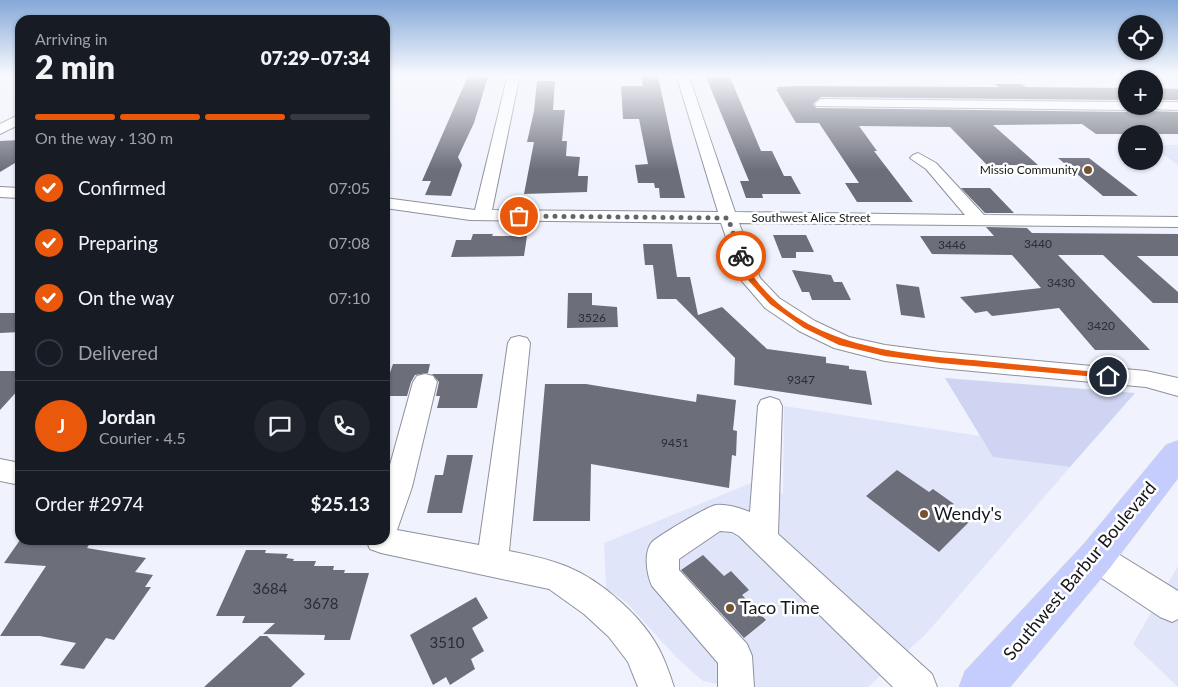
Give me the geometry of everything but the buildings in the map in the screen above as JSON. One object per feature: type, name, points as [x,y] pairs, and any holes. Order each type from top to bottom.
[{"type":"main road","name":"Southwest Barbur Boulevard","points":[[981,687],[1096,557],[1178,454]]},
{"type":"street","points":[[482,215],[507,106]]},
{"type":"street","points":[[692,106],[728,218],[752,280],[772,303],[807,326],[842,343],[885,353],[940,360],[1146,379],[1178,388]]},
{"type":"street","points":[[0,130],[15,121]]},
{"type":"street","points":[[918,158],[931,166],[978,219]]},
{"type":"street","points":[[0,192],[15,193]]},
{"type":"street","name":"Southwest Alice Street","points":[[390,204],[452,214],[482,215],[1178,222]]},
{"type":"street","points":[[492,562],[519,343]]},
{"type":"street","points":[[390,510],[398,487],[425,382]]},
{"type":"street","points":[[756,533],[770,406]]},
{"type":"street","points":[[0,470],[15,473]]},
{"type":"street","points":[[736,687],[735,656],[669,585],[663,576],[663,552],[716,518],[737,520],[756,533],[919,687]]},
{"type":"street","points":[[390,542],[537,570],[557,577],[576,588],[608,614],[633,641],[647,661],[656,687]]},
{"type":"street","points":[[1096,557],[1172,606]]},
{"type":"shaded area","points":[[1163,145],[1178,145],[1178,165],[1163,154]]},
{"type":"shaded area","points":[[945,378],[1135,393],[1070,467],[993,457]]},
{"type":"shaded area","points":[[784,406],[980,436],[993,457],[1070,467],[926,634],[868,687],[732,687],[703,681],[677,658],[627,603],[606,588],[604,543],[751,483],[768,486],[783,494]]},
{"type":"shaded area","points":[[1178,566],[1178,687],[1133,644]]},
{"type":"way so far","points":[[519,216],[728,218],[741,256]]},
{"type":"place","name":"Missio Community","points":[[1088,170]]},
{"type":"place","name":"Wendy's","points":[[924,514]]},
{"type":"place","name":"Taco Time","points":[[730,608]]},
{"type":"route","points":[[741,256],[752,280],[772,303],[807,326],[842,343],[885,353],[940,360],[1108,376]]}]
